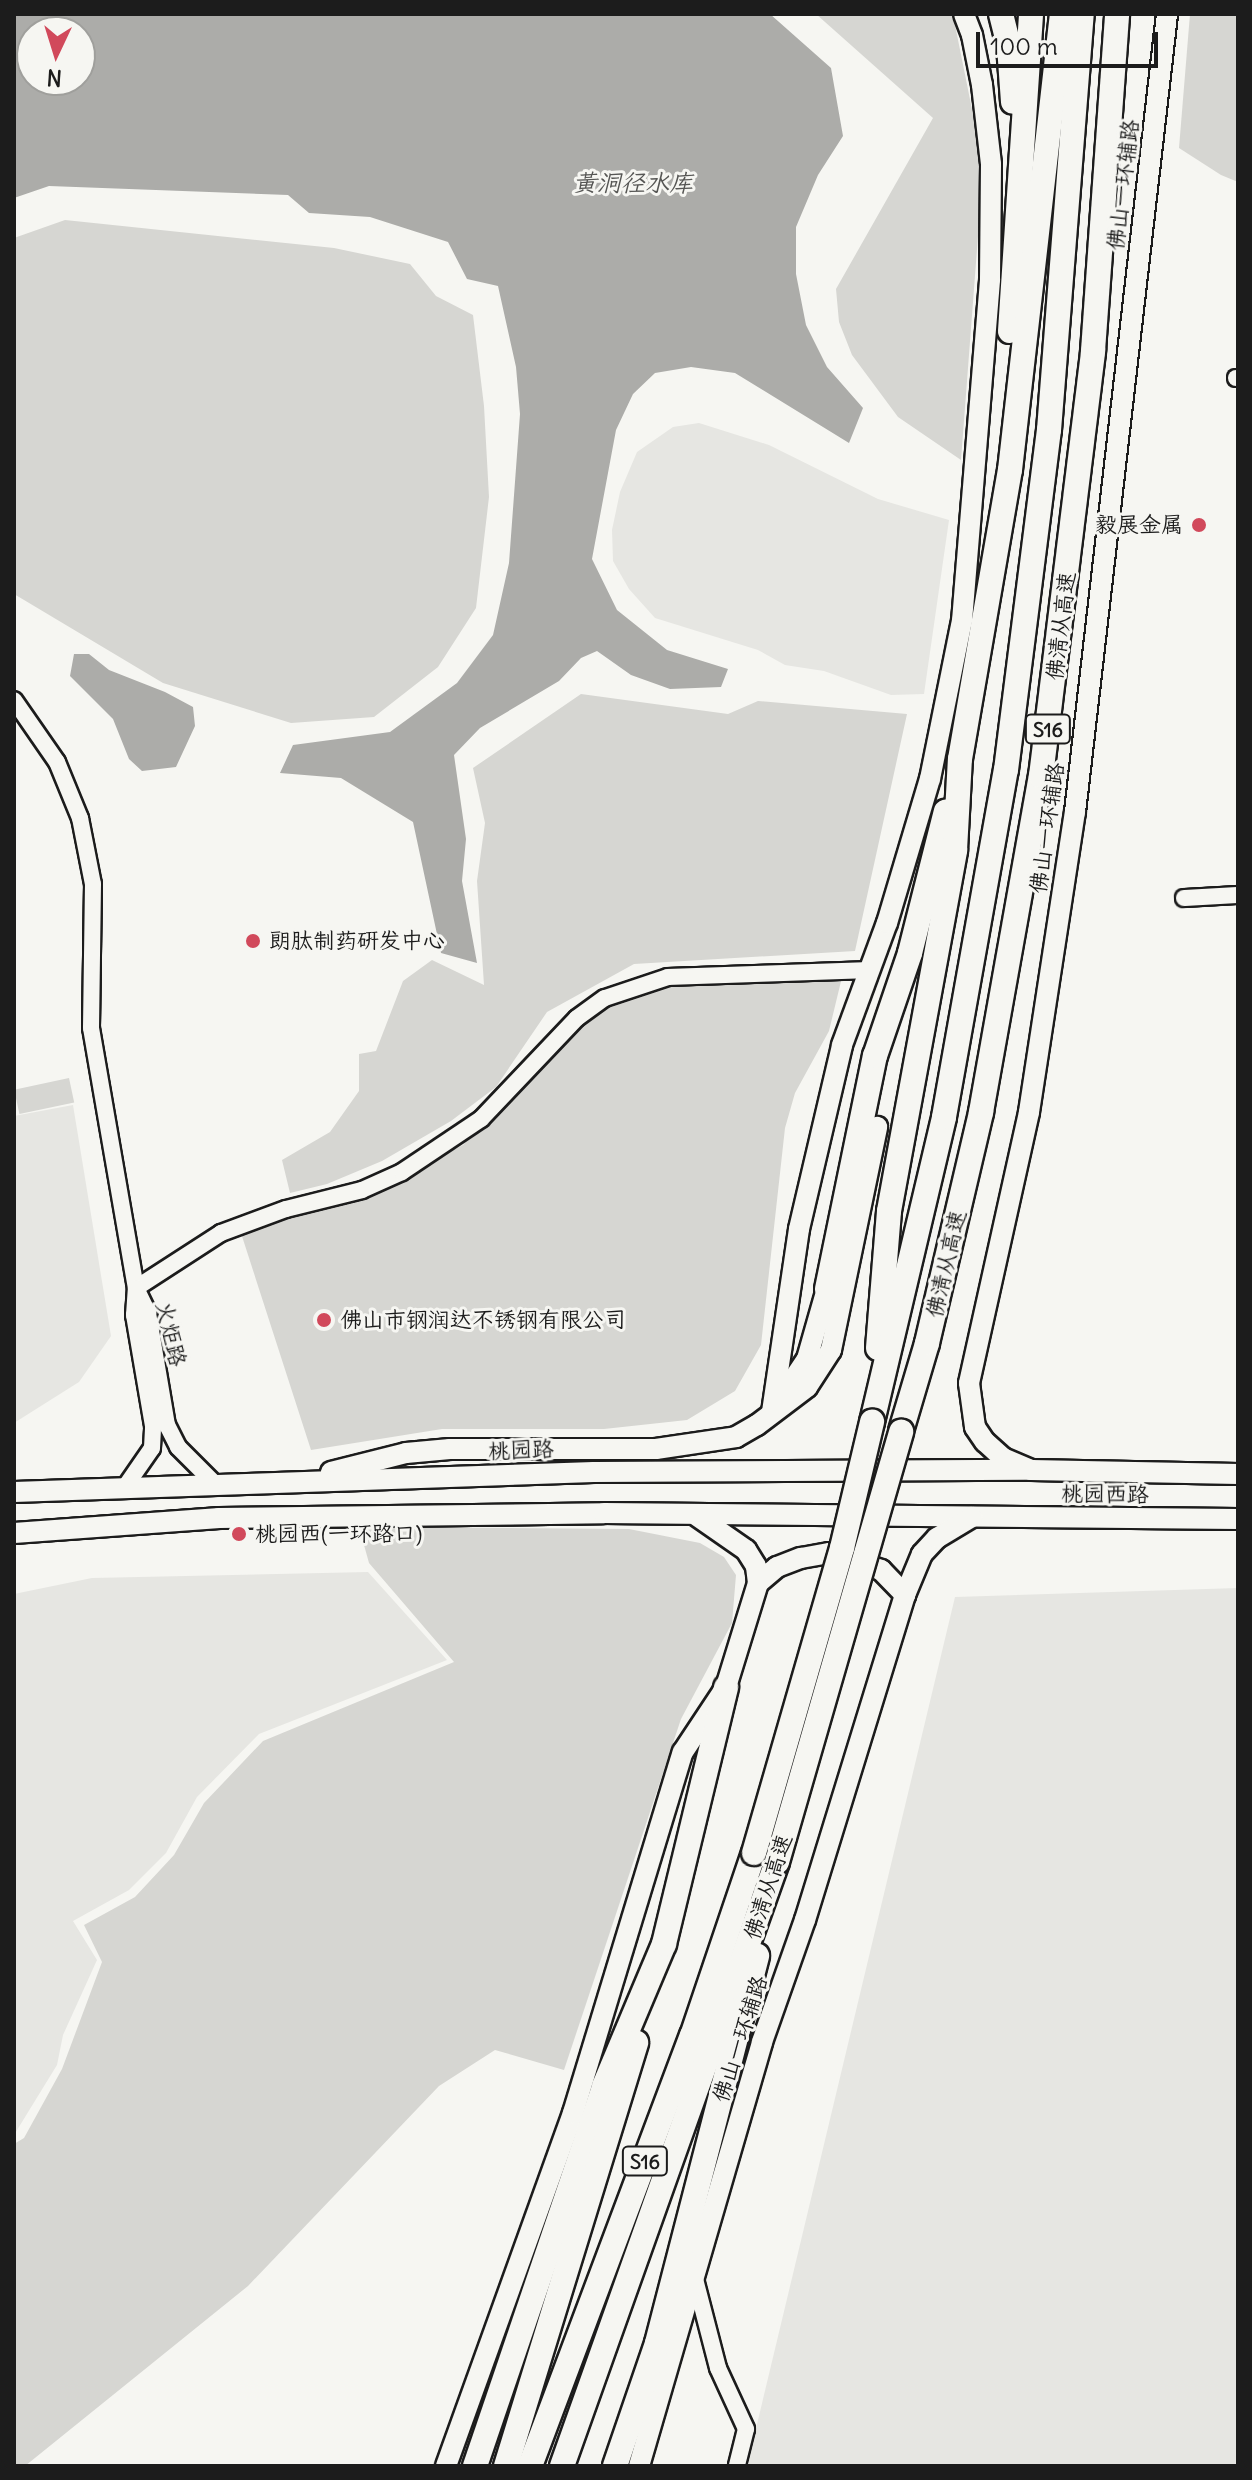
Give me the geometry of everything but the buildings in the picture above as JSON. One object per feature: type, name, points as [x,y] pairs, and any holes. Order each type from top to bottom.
[{"type":"highway","points":[[1001,14],[1009,46],[1017,221]]},
{"type":"highway","points":[[998,536],[1031,14]]},
{"type":"highway","points":[[877,1127],[910,953],[960,759],[1010,470],[1062,14]]},
{"type":"highway","name":"佛清从高速","points":[[530,2466],[692,2036],[754,1853],[808,1670],[872,1422],[944,1117],[1006,770],[1049,430],[1082,14]]},
{"type":"highway","name":"佛清从高速","points":[[562,2466],[769,1888],[927,1343],[981,1112],[1041,776],[1090,382],[1120,14]]},
{"type":"highway","points":[[872,1422],[889,1211],[955,850],[960,759]]},
{"type":"highway","points":[[827,1289],[875,1056],[910,953]]},
{"type":"highway","points":[[506,2466],[610,2138],[664,1944],[726,1687]]},
{"type":"highway","points":[[615,2466],[657,2343],[753,1983],[769,1888]]},
{"type":"highway","points":[[475,2466],[604,2086],[664,1944]]},
{"type":"main road","points":[[772,1412],[799,1229],[842,1045],[870,970],[930,779],[962,621],[990,279],[991,164],[982,85],[964,14]]},
{"type":"main road","name":"佛山一环辅路","points":[[1031,1470],[1003,1458],[985,1442],[975,1427],[969,1383],[1029,1112],[1075,812],[1167,14]]},
{"type":"main road","points":[[296,1482],[406,1453],[656,1449],[736,1437],[807,1387],[831,1350],[877,1127]]},
{"type":"main road","points":[[772,1412],[807,1359],[827,1289]]},
{"type":"main road","name":"桃园西路","points":[[1031,1470],[1238,1474]]},
{"type":"main road","name":"桃园路","points":[[14,1492],[594,1472],[1031,1470]]},
{"type":"main road","points":[[446,2466],[573,2113],[683,1752],[726,1687],[758,1583],[756,1566],[746,1550],[736,1540],[694,1514]]},
{"type":"main road","points":[[14,1533],[219,1518],[694,1514],[972,1517]]},
{"type":"main road","name":"佛山一环辅路","points":[[639,2466],[762,2042],[805,1920],[905,1595],[922,1554],[937,1538],[972,1517]]},
{"type":"main road","name":"桃园西路","points":[[972,1517],[1238,1519]]},
{"type":"main road","points":[[758,1583],[777,1567],[801,1558],[830,1553],[881,1570],[905,1595]]},
{"type":"street","points":[[14,700],[57,762],[80,818],[93,884],[91,1028],[136,1288],[221,1233],[286,1209],[362,1190],[402,1172],[481,1119],[577,1018],[605,998],[668,977],[870,970]]},
{"type":"street","points":[[1184,898],[1238,895]]},
{"type":"street","name":"火炬路","points":[[136,1288],[148,1313],[167,1425],[178,1447],[215,1484]]},
{"type":"street","name":"火炬路","points":[[125,1487],[152,1448],[153,1426],[134,1315],[136,1288]]},
{"type":"street","points":[[695,2279],[718,2368],[746,2429],[737,2466]]},
{"type":"shaded area","points":[[816,14],[951,14],[954,20],[978,139],[980,210],[961,460],[898,417],[852,355],[839,322],[836,289],[933,118]]},
{"type":"shaded area","points":[[1190,14],[1238,14],[1238,182],[1221,175],[1179,148]]},
{"type":"shaded area","points":[[65,220],[334,248],[410,264],[436,296],[473,315],[484,406],[489,497],[476,608],[438,667],[374,717],[291,723],[163,683],[14,594],[14,238]]},
{"type":"shaded area","points":[[699,423],[769,445],[878,499],[949,520],[924,694],[891,695],[824,671],[785,665],[758,650],[655,618],[629,589],[613,561],[612,530],[620,492],[637,452],[673,427]]},
{"type":"shaded area","points":[[581,694],[728,714],[758,701],[907,714],[855,951],[634,964],[547,1012],[496,1087],[451,1121],[382,1161],[327,1184],[290,1193],[282,1160],[330,1132],[359,1091],[359,1054],[376,1051],[403,981],[432,960],[484,985],[477,881],[485,823],[473,768]]},
{"type":"shaded area","points":[[843,973],[829,1031],[795,1093],[785,1128],[761,1345],[735,1391],[687,1420],[604,1429],[442,1429],[311,1450],[240,1230],[394,1181],[463,1145],[538,1067],[603,1007],[669,980]]},
{"type":"shaded area","points":[[69,1078],[74,1102],[19,1114],[14,1090]]},
{"type":"shaded area","points":[[73,1105],[111,1336],[79,1382],[14,1423],[14,1116]]},
{"type":"shaded area","points":[[359,1527],[629,1529],[700,1543],[724,1557],[736,1575],[732,1623],[681,1719],[564,2070],[495,2050],[439,2086],[248,2286],[25,2466],[14,2466],[14,2144],[24,2138],[62,2069],[102,1962],[84,1925],[135,1897],[174,1855],[204,1803],[263,1741],[454,1662],[369,1563]]},
{"type":"shaded area","points":[[368,1572],[447,1660],[259,1734],[197,1797],[166,1853],[129,1890],[73,1921],[97,1960],[63,2035],[57,2065],[14,2135],[14,1594],[92,1578]]},
{"type":"shaded area","points":[[1238,1588],[1238,2466],[747,2466],[955,1597]]},
{"type":"water","name":"黄洞径水库","points":[[14,14],[770,14],[831,68],[843,136],[818,175],[796,227],[796,274],[806,325],[827,367],[863,408],[849,443],[735,373],[691,367],[655,373],[633,394],[616,430],[592,559],[617,610],[667,650],[728,669],[721,687],[670,689],[631,675],[597,651],[581,658],[559,681],[480,728],[454,755],[466,839],[462,881],[477,963],[441,953],[413,822],[341,778],[280,773],[293,745],[390,732],[457,683],[493,635],[509,563],[520,414],[516,367],[498,286],[467,279],[448,242],[370,217],[309,213],[288,195],[49,186],[14,198]]},
{"type":"water","points":[[74,654],[89,654],[109,670],[165,692],[193,707],[195,726],[176,767],[142,771],[129,759],[113,719],[70,676]]},
{"type":"place","name":"毅展金属","points":[[1199,525]]},
{"type":"place","name":"朗肽制药研发中心","points":[[253,941]]},
{"type":"place","name":"佛山市钢润达不锈钢有限公司","points":[[324,1320]]},
{"type":"place","name":"桃园西(一环路口)","points":[[239,1534]]}]
